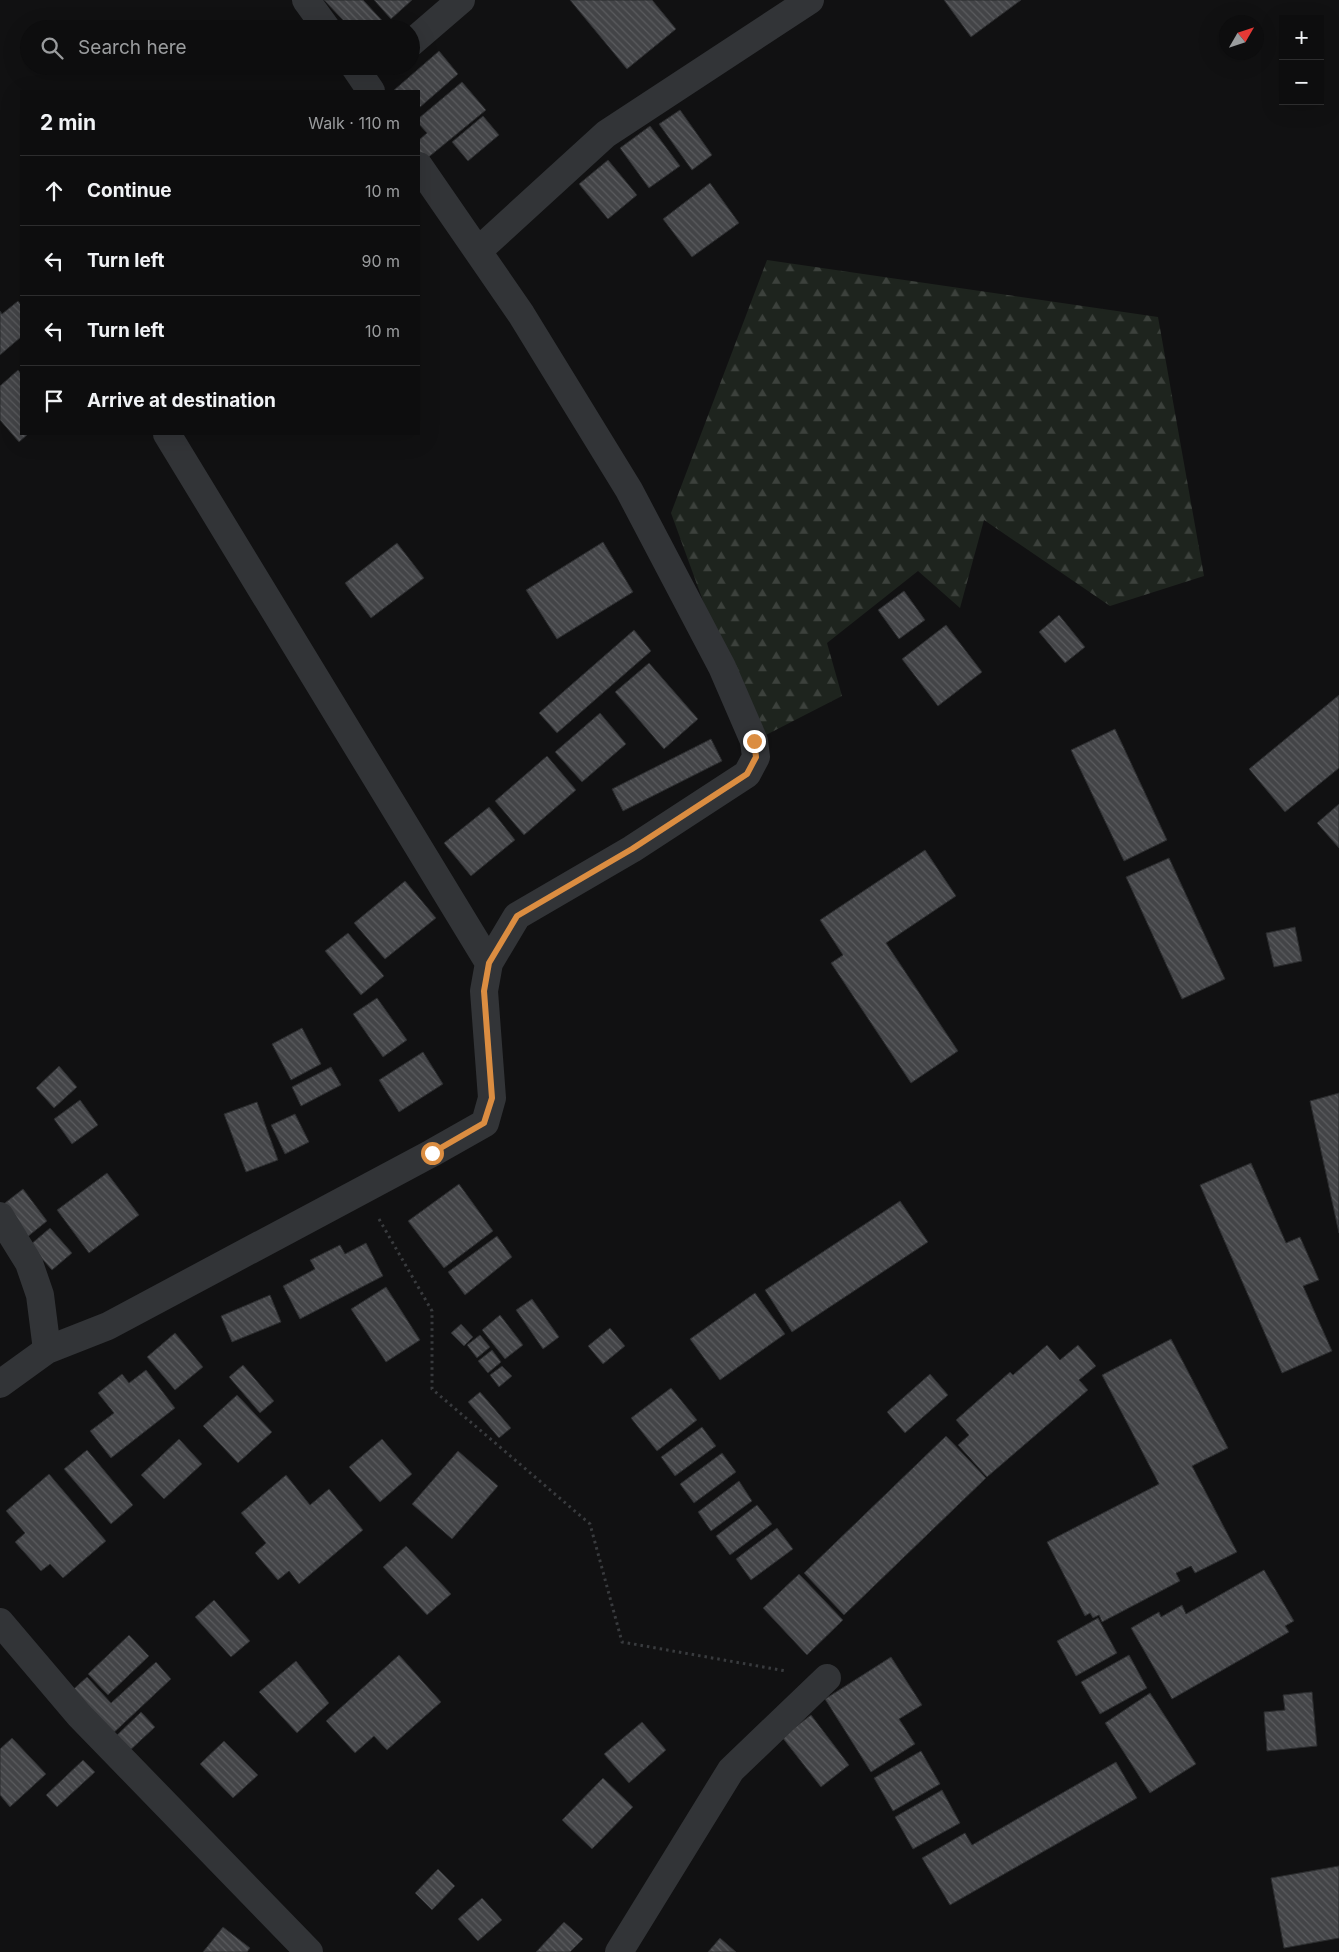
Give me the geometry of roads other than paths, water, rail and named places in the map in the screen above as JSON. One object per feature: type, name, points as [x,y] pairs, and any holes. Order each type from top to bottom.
[{"type":"street","points":[[306,0],[320,20]]},
{"type":"street","points":[[420,35],[461,0]]},
{"type":"street","points":[[478,250],[606,134],[810,0]]},
{"type":"street","points":[[0,1384],[47,1350],[108,1326],[484,1123],[492,1098],[484,991],[489,963],[517,916],[632,849],[747,774],[756,757],[754,741],[722,668],[629,490],[478,250],[420,167]]},
{"type":"street","points":[[168,435],[489,963]]},
{"type":"street","points":[[0,1216],[32,1271],[40,1295],[47,1350]]},
{"type":"street","points":[[0,1622],[79,1715],[309,1952]]},
{"type":"street","points":[[620,1952],[731,1770],[827,1678]]}]
